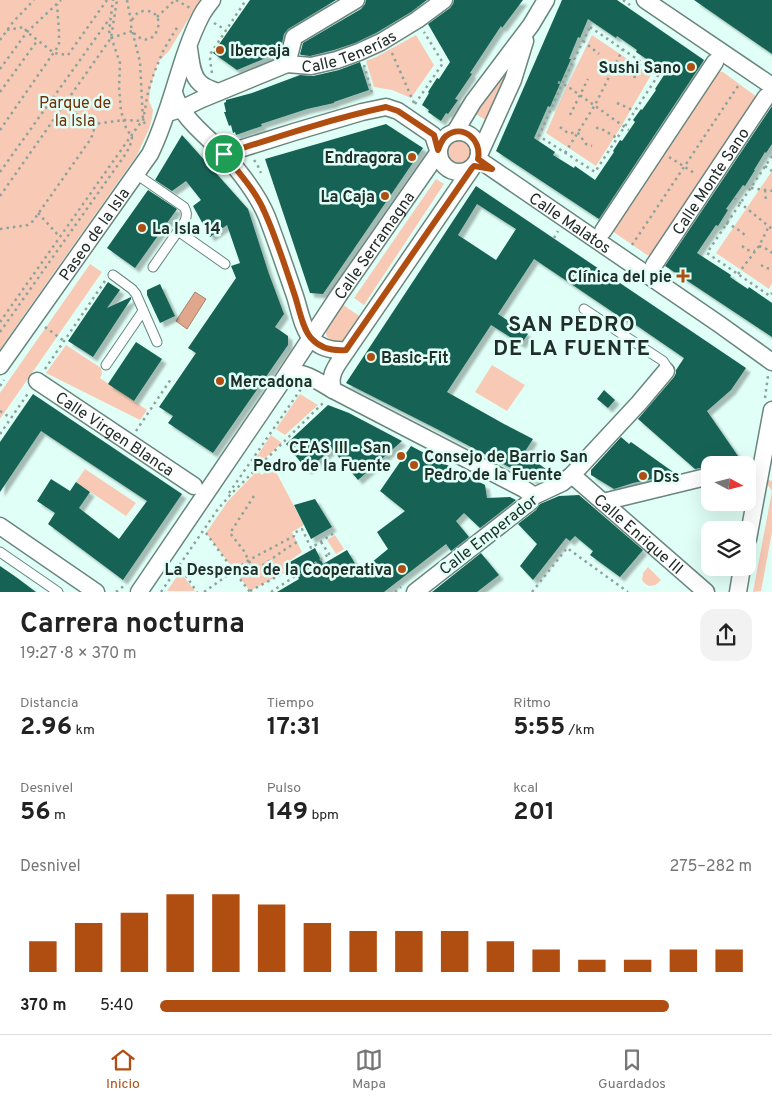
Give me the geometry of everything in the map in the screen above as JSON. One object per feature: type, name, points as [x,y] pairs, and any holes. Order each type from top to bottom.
[{"type":"street","points":[[212,0],[198,12],[174,93],[176,100],[174,111],[187,117],[224,154],[262,207],[310,338],[328,350],[346,350]]},
{"type":"street","points":[[287,64],[294,38],[356,0]]},
{"type":"street","name":"Calle Tenerías","points":[[174,111],[215,85],[287,64],[311,66],[337,60],[359,52],[386,39],[417,20],[444,0]]},
{"type":"street","points":[[455,132],[473,102],[531,25],[546,0]]},
{"type":"street","points":[[645,0],[769,92]]},
{"type":"street","points":[[330,394],[331,377],[346,350],[476,162],[512,80],[531,25]]},
{"type":"street","points":[[188,47],[193,71],[198,81],[205,86],[215,85]]},
{"type":"street","points":[[603,230],[715,62]]},
{"type":"street","name":"Calle Monte Sano","points":[[654,265],[769,92]]},
{"type":"street","points":[[224,154],[362,112],[386,107],[398,111],[434,135],[438,151],[443,165],[456,173],[464,172],[476,162],[478,146],[469,134],[455,132],[446,136],[438,151]]},
{"type":"street","name":"Paseo de la Isla","points":[[0,366],[150,154],[174,111]]},
{"type":"street","name":"Calle Serramagna","points":[[139,592],[438,151]]},
{"type":"street","name":"Calle Malatos","points":[[476,162],[492,169],[772,362]]},
{"type":"street","name":"Calle Emperador","points":[[409,589],[530,502],[532,497],[562,483],[572,476],[634,410],[666,371]]},
{"type":"street","points":[[288,373],[304,374],[330,394],[524,489],[532,497]]},
{"type":"street","name":"Calle Virgen Blanca","points":[[37,381],[194,486]]},
{"type":"street","points":[[752,521],[769,448],[772,410]]},
{"type":"street","name":"Calle Enrique III","points":[[572,476],[706,592]]},
{"type":"street","points":[[603,502],[701,478]]},
{"type":"street","points":[[0,526],[96,592]]},
{"type":"street","points":[[738,592],[741,576]]},
{"type":"lane","points":[[136,174],[184,207],[187,216],[153,267]]},
{"type":"lane","points":[[178,231],[225,264]]},
{"type":"lane","points":[[110,276],[132,289],[136,294],[157,342]]},
{"type":"lane","points":[[584,309],[663,360],[666,371]]},
{"type":"lane","points":[[106,365],[143,310]]},
{"type":"lane","points":[[0,552],[58,592]]},
{"type":"path","points":[[0,40],[13,22],[34,0]]},
{"type":"path","points":[[0,69],[26,32],[61,0]]},
{"type":"path","points":[[7,30],[24,28],[26,32],[54,53],[68,55],[106,0],[114,9]]},
{"type":"path","points":[[0,196],[112,38],[113,0]]},
{"type":"path","points":[[0,172],[111,16],[117,0]]},
{"type":"path","points":[[127,0],[140,62],[143,121],[144,124],[150,127]]},
{"type":"path","points":[[157,17],[176,0],[226,30]]},
{"type":"path","points":[[215,85],[210,60],[211,53],[246,0]]},
{"type":"path","points":[[0,130],[59,45],[57,4]]},
{"type":"path","points":[[132,21],[136,14],[144,11],[152,12],[157,17],[159,24],[156,33],[149,38],[139,38],[132,31]]},
{"type":"path","points":[[0,332],[130,147],[131,135],[126,128],[121,112],[120,63],[109,31],[111,16]]},
{"type":"path","points":[[386,39],[415,104],[443,63],[417,20]]},
{"type":"path","points":[[0,322],[131,135],[143,121],[148,92],[154,73],[164,49],[180,24]]},
{"type":"path","points":[[590,27],[660,74],[594,172],[539,136],[560,83],[583,41],[590,27]]},
{"type":"path","points":[[112,38],[132,31]]},
{"type":"path","points":[[0,92],[37,41]]},
{"type":"path","points":[[583,41],[599,54]]},
{"type":"path","points":[[565,153],[594,105],[623,48]]},
{"type":"path","points":[[359,52],[373,95]]},
{"type":"path","points":[[634,78],[641,62]]},
{"type":"path","points":[[570,115],[588,79]]},
{"type":"path","points":[[630,248],[741,82]]},
{"type":"path","points":[[560,83],[579,94],[629,130]]},
{"type":"path","points":[[617,103],[635,111]]},
{"type":"path","points":[[64,106],[85,120],[95,124],[124,120],[143,121]]},
{"type":"path","points":[[0,229],[28,224],[33,221],[90,140],[95,124]]},
{"type":"path","points":[[560,128],[568,133],[578,133]]},
{"type":"path","points":[[596,128],[600,128],[617,138]]},
{"type":"path","points":[[578,133],[586,144],[592,146]]},
{"type":"path","points":[[657,149],[709,183]]},
{"type":"path","points":[[772,156],[707,253],[770,296],[772,293]]},
{"type":"path","points":[[765,166],[772,171]]},
{"type":"path","points":[[750,188],[772,191]]},
{"type":"path","points":[[766,190],[766,202]]},
{"type":"path","points":[[734,198],[770,228],[738,274]]},
{"type":"path","points":[[38,213],[60,236]]},
{"type":"path","points":[[726,223],[745,235]]},
{"type":"path","points":[[742,246],[747,250],[755,251]]},
{"type":"path","points":[[758,246],[772,253]]},
{"type":"path","points":[[761,265],[772,269]]},
{"type":"path","points":[[0,434],[110,276]]},
{"type":"path","points":[[42,326],[64,341]]},
{"type":"path","points":[[144,419],[171,379]]},
{"type":"path","points":[[161,592],[302,388]]},
{"type":"path","points":[[218,510],[253,471],[330,394]]},
{"type":"path","points":[[0,411],[11,418]]},
{"type":"path","points":[[254,496],[230,533],[244,550],[253,569],[257,569],[272,560],[280,552],[297,542]]},
{"type":"path","points":[[204,592],[249,560],[294,536],[294,533],[302,529],[311,548],[334,533]]},
{"type":"path","points":[[206,533],[231,567],[231,573]]},
{"type":"path","points":[[271,592],[330,556],[321,542]]},
{"type":"path","points":[[532,592],[567,548],[628,592]]},
{"type":"path","points":[[231,573],[236,574],[250,591],[291,568]]},
{"type":"path","points":[[182,570],[197,592]]},
{"type":"path","points":[[395,592],[409,589]]},
{"type":"green space","name":"Parque de la Isla","points":[[0,0],[200,0],[169,51],[158,62],[151,85],[149,101],[153,110],[152,118],[137,155],[0,349]]},
{"type":"green space","points":[[416,35],[434,65],[411,98],[392,90],[374,87],[366,61]]},
{"type":"green space","points":[[592,35],[651,75],[596,166],[546,133]]},
{"type":"green space","points":[[716,71],[723,72],[757,97],[651,255],[647,255],[615,233],[612,227]]},
{"type":"green space","points":[[505,72],[508,73],[489,122],[474,113]]},
{"type":"green space","points":[[459,141],[469,148],[470,152],[463,162],[459,163],[449,156],[448,152],[455,142]]},
{"type":"green space","points":[[772,171],[772,283],[769,289],[716,253]]},
{"type":"green space","points":[[436,179],[444,184],[364,305],[354,298]]},
{"type":"green space","points":[[90,264],[102,272],[0,419],[0,393]]},
{"type":"green space","points":[[342,304],[362,318],[343,344],[331,341],[326,332],[327,327]]},
{"type":"green space","points":[[66,345],[101,368],[102,374],[100,378],[147,410],[140,420],[46,373]]},
{"type":"green space","points":[[492,365],[525,385],[507,411],[475,392]]},
{"type":"green space","points":[[300,394],[318,405],[285,435],[276,429]]},
{"type":"green space","points":[[271,435],[282,443],[254,468],[251,465]]},
{"type":"green space","points":[[271,466],[275,470],[304,525],[292,532],[302,552],[288,562],[291,569],[250,591],[206,533],[228,501],[257,471],[262,475]]},
{"type":"green space","points":[[85,469],[136,503],[126,516],[76,482]]},
{"type":"green space","points":[[764,479],[772,481],[772,491]]},
{"type":"green space","points":[[772,491],[772,532],[761,591],[753,592]]},
{"type":"green space","points":[[335,535],[344,549],[336,554],[327,540]]},
{"type":"green space","points":[[648,567],[661,580],[649,586],[642,580],[643,573]]},
{"type":"green space","points":[[180,572],[195,591],[167,591]]},
{"type":"shaded area","points":[[195,292],[206,299],[187,329],[176,321]]},
{"type":"building","points":[[250,0],[336,0],[288,29],[284,34],[280,52],[237,70],[213,53]]},
{"type":"building","points":[[366,0],[427,0],[376,33],[355,43],[310,56],[300,54],[303,43],[361,9]]},
{"type":"building","points":[[454,0],[523,0],[502,28],[501,26],[470,73],[472,74],[455,99],[458,100],[441,121],[422,105],[437,78],[439,79],[450,62],[428,24],[450,8]]},
{"type":"building","points":[[562,0],[617,0],[704,60],[599,219],[496,151]],"holes":[[[588,19],[616,38],[617,36],[637,50],[636,52],[666,72],[656,90],[633,120],[635,122],[622,141],[620,140],[595,180],[575,166],[574,168],[553,155],[555,152],[534,138],[548,106],[550,107],[571,59],[569,59],[578,37],[580,38]]]},
{"type":"building","points":[[694,0],[772,0],[772,54]]},
{"type":"building","points":[[360,62],[369,90],[334,103],[307,109],[261,124],[262,126],[236,135],[235,132],[233,133],[231,125],[229,126],[224,112],[226,112],[224,103],[226,100],[252,93],[300,75],[313,76],[339,70]]},
{"type":"building","points":[[772,106],[772,144],[765,152],[745,186],[743,185],[726,209],[728,210],[718,226],[716,225],[697,253],[731,275],[730,277],[748,289],[749,287],[772,303],[772,337],[665,266]]},
{"type":"building","points":[[386,124],[423,148],[323,294],[310,293],[265,159]]},
{"type":"building","name":"Mercadona","points":[[182,135],[248,209],[284,314],[275,327],[288,336],[288,345],[213,453],[168,423],[173,416],[159,407],[196,353],[188,348],[236,278],[231,266],[240,263],[227,225],[210,237],[193,206],[201,200],[186,181],[172,191],[155,180]]},
{"type":"building","points":[[476,186],[746,368],[731,390],[707,411],[738,456],[701,456],[701,468],[695,469],[638,419],[674,377],[684,358],[534,259],[498,314],[528,334],[521,344],[491,325],[447,392],[533,439],[524,453],[554,475],[534,480],[346,383]],"holes":[[[477,204],[516,229],[496,260],[458,235]]]},
{"type":"building","name":"La Isla 14","points":[[148,190],[177,209],[135,268],[107,248]]},
{"type":"building","points":[[108,282],[120,290],[107,308],[131,297],[131,299],[93,357],[68,341]]},
{"type":"building","points":[[160,284],[175,316],[160,323],[147,295],[147,290]]},
{"type":"building","points":[[136,342],[162,359],[134,401],[108,384]]},
{"type":"building","points":[[604,390],[615,400],[608,408],[597,399]]},
{"type":"building","points":[[33,394],[182,494],[123,580],[48,524],[55,513],[37,501],[51,479],[70,491],[76,482],[90,492],[79,508],[119,539],[147,501],[41,431],[0,492],[0,442]]},
{"type":"building","points":[[328,405],[349,413],[402,441],[358,480],[332,449],[307,470],[286,444]]},
{"type":"building","points":[[621,437],[676,474],[614,489],[591,475],[591,470]]},
{"type":"building","points":[[411,446],[485,485],[487,498],[510,497],[516,500],[480,528],[464,513],[456,521],[469,537],[451,551],[446,544],[384,592],[277,592],[299,579],[290,562],[315,548],[323,564],[347,550],[360,572],[388,549],[377,532],[405,511],[380,491]]},
{"type":"building","points":[[579,495],[643,550],[620,577],[590,555],[593,551],[575,536],[570,541],[566,538],[533,580],[520,566],[537,544],[518,524],[536,510],[540,504],[559,496]]},
{"type":"building","points":[[315,499],[332,527],[311,539],[294,505]]},
{"type":"building","points":[[481,553],[499,575],[477,592],[432,592]]},
{"type":"building","points":[[0,566],[16,577],[36,592],[0,592]]},
{"type":"place","name":"Ibercaja","points":[[220,50]]},
{"type":"place","name":"Sushi Sano","points":[[691,67]]},
{"type":"place","name":"Endragora","points":[[412,157]]},
{"type":"place","name":"La Caja","points":[[385,196]]},
{"type":"place","name":"La Isla 14","points":[[142,228]]},
{"type":"place","name":"Clínica del pie","points":[[683,276]]},
{"type":"place","name":"Basic-Fit","points":[[371,357]]},
{"type":"place","name":"Mercadona","points":[[220,381]]},
{"type":"place","name":"CEAS III - San Pedro de la Fuente","points":[[401,456]]},
{"type":"place","name":"Consejo de Barrio San Pedro de la Fuente","points":[[414,465]]},
{"type":"place","name":"Dss","points":[[643,476]]},
{"type":"place","name":"La Despensa de la Cooperativa","points":[[402,569]]},
{"type":"district","name":"SAN PEDRO DE LA FUENTE","points":[[572,336]]},
{"type":"route","points":[[386,107],[398,111],[434,135],[438,150],[446,136],[455,132],[469,134],[478,146],[478,159],[492,169],[474,166],[472,168],[346,350],[337,351],[328,350],[310,338],[266,215],[257,198],[224,154],[362,112],[386,107]]}]
